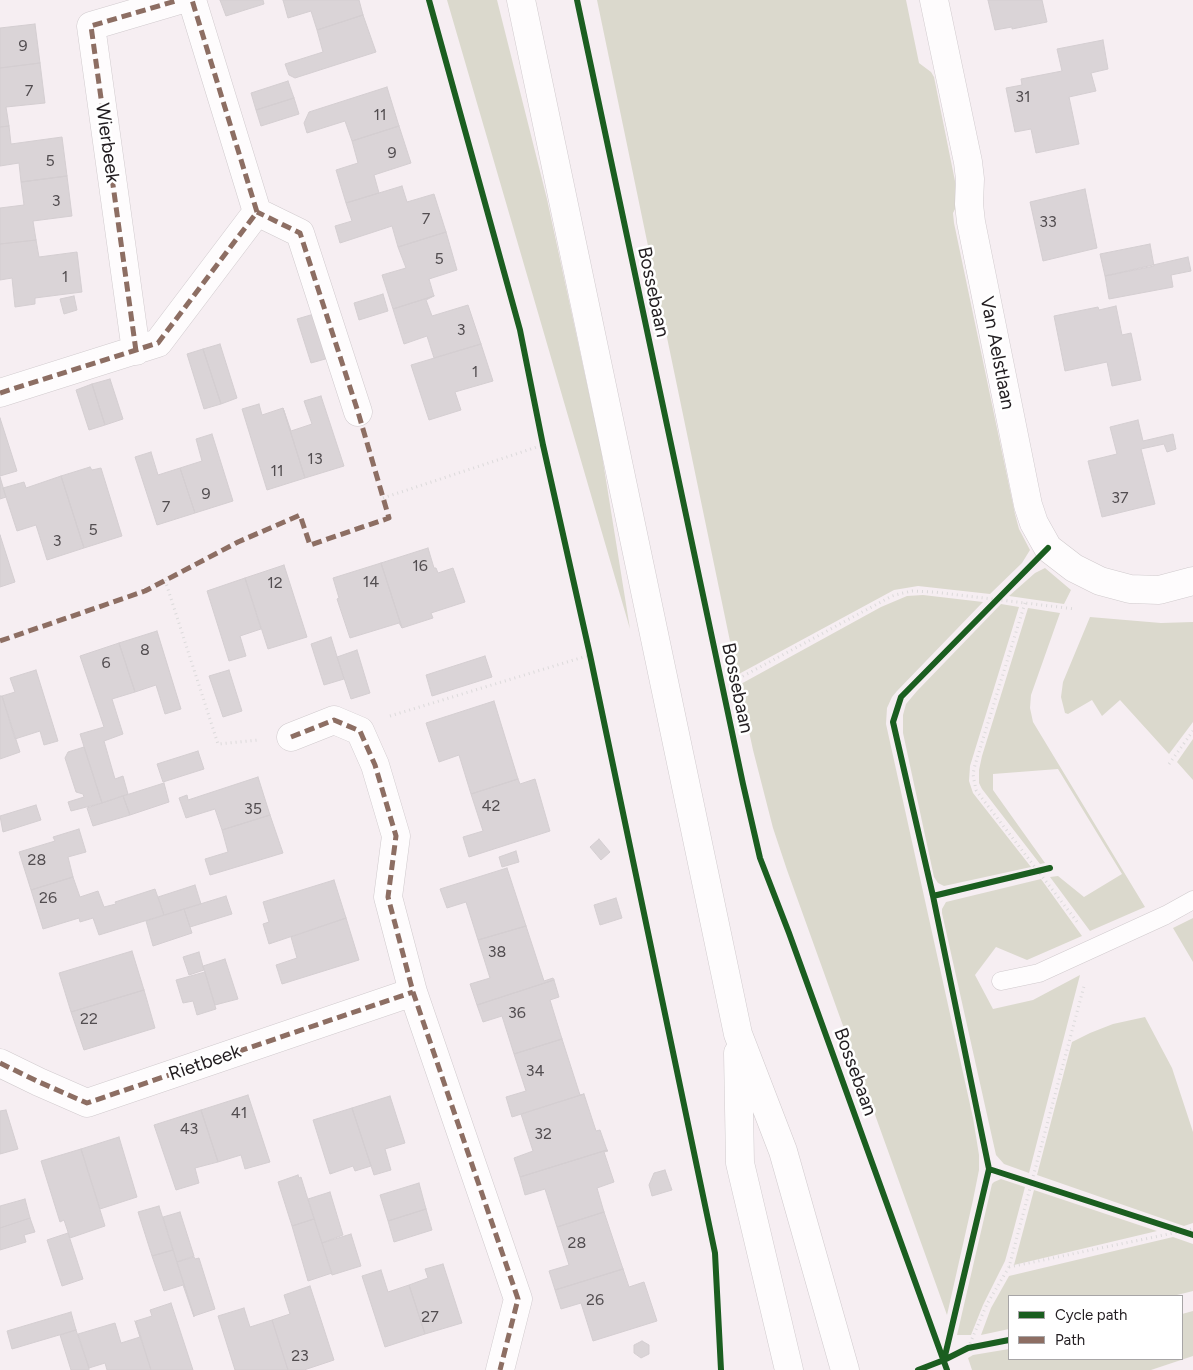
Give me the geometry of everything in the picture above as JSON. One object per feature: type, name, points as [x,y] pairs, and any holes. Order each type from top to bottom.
[{"type":"street","name":"Wierbeek","points":[[136,351],[91,26],[179,0]]},
{"type":"street","points":[[192,0],[257,212],[300,233],[358,412]]},
{"type":"street","points":[[521,0],[738,1034],[783,1151],[845,1370]]},
{"type":"street","name":"Van Aelstlaan","points":[[934,0],[968,162],[971,222],[1028,505],[1034,522],[1048,548],[1074,568],[1100,581],[1130,589],[1159,590],[1193,581]]},
{"type":"street","points":[[0,393],[158,343],[257,212]]},
{"type":"street","points":[[291,737],[334,720],[360,731],[371,756],[396,836],[388,897],[413,992],[518,1299],[500,1370]]},
{"type":"street","name":"Rietbeek","points":[[0,1063],[87,1102],[413,992]]},
{"type":"street","points":[[738,1034],[740,1163],[789,1370]]},
{"type":"lane","points":[[1001,981],[1039,973],[1193,900]]},
{"type":"path","points":[[541,436],[545,455]]},
{"type":"path","points":[[383,498],[543,445]]},
{"type":"path","points":[[165,580],[218,744],[291,737]]},
{"type":"path","points":[[734,682],[892,596],[902,593],[912,591],[934,592],[1025,603],[973,774],[976,790],[1042,870],[1094,948],[1009,1267],[987,1304],[968,1348]]},
{"type":"path","points":[[990,606],[1003,593]]},
{"type":"path","points":[[588,645],[592,664]]},
{"type":"path","points":[[351,728],[590,654]]},
{"type":"path","points":[[1169,764],[1193,731]]},
{"type":"path","points":[[1030,873],[1042,870]]},
{"type":"path","points":[[1023,1180],[1041,1185]]},
{"type":"path","points":[[1171,1228],[1193,1236]]},
{"type":"path","points":[[1009,1267],[1193,1228]]},
{"type":"path","points":[[960,1352],[976,1346]]},
{"type":"shaded area","points":[[447,0],[497,0],[547,199],[601,449],[630,629]]},
{"type":"shaded area","points":[[597,0],[906,0],[919,63],[931,72],[934,77],[959,201],[953,213],[954,223],[1015,514],[1019,529],[1030,550],[1022,563],[990,594],[918,586],[894,590],[737,675]]},
{"type":"shaded area","points":[[1045,568],[1071,590],[1064,604],[1009,596],[1035,573]]},
{"type":"shaded area","points":[[923,595],[983,602],[892,697],[887,708],[886,724],[973,1118],[979,1155],[979,1170],[973,1200],[947,1315],[773,828],[739,685],[881,607],[907,596]]},
{"type":"shaded area","points":[[1001,604],[1019,607],[970,766],[969,781],[973,793],[1031,867],[944,886],[938,883],[934,877],[903,733],[903,715],[906,704],[917,691]]},
{"type":"shaded area","points":[[1028,608],[1060,613],[1031,695],[1030,708],[1033,722],[1145,907],[1090,931],[1050,877],[1058,876],[1084,897],[1122,874],[1058,769],[993,774],[993,790],[1045,863],[1040,864],[979,783],[982,756]]},
{"type":"shaded area","points":[[1090,617],[1161,623],[1193,622],[1193,722],[1169,754],[1120,700],[1102,716],[1092,700],[1068,714],[1065,713],[1061,697],[1063,682]]},
{"type":"shaded area","points":[[1193,739],[1193,780],[1177,762]]},
{"type":"shaded area","points":[[1041,879],[1082,936],[1027,960],[996,947],[975,975],[993,1009],[1033,1000],[1080,975],[1029,1173],[1004,1164],[996,1155],[942,909],[946,902]]},
{"type":"shaded area","points":[[1193,918],[1193,962],[1173,928]]},
{"type":"shaded area","points":[[1145,1017],[1172,1068],[1193,1132],[1193,1223],[1184,1226],[1037,1175],[1072,1042],[1113,1024]]},
{"type":"shaded area","points":[[1001,1179],[1025,1187],[1005,1261],[983,1305],[971,1335],[957,1335],[992,1184]]},
{"type":"shaded area","points":[[1034,1190],[1157,1231],[1014,1265]]},
{"type":"shaded area","points":[[1173,1237],[1193,1244],[1193,1291],[1177,1295],[1008,1295],[1008,1329],[981,1335],[991,1308],[1009,1276]]},
{"type":"shaded area","points":[[1193,1311],[1193,1356],[1183,1359],[1183,1314]]},
{"type":"shaded area","points":[[1008,1349],[1008,1360],[1181,1360],[1151,1370],[972,1370],[968,1358],[973,1355]]},
{"type":"building","points":[[220,0],[263,0],[264,4],[226,16]]},
{"type":"building","points":[[283,0],[359,0],[363,15],[317,30],[311,11],[288,18]]},
{"type":"building","points":[[988,0],[1042,0],[1047,22],[1012,29],[1012,27],[995,30]]},
{"type":"building","points":[[363,15],[376,52],[295,78],[289,75],[285,64],[323,52],[317,30]]},
{"type":"building","points":[[35,24],[40,63],[0,68],[0,28]]},
{"type":"building","points":[[1103,40],[1108,69],[1091,73],[1096,91],[1069,97],[1079,144],[1036,153],[1031,129],[1015,132],[1006,88],[1022,85],[1021,79],[1062,71],[1057,49]]},
{"type":"building","points":[[40,63],[45,103],[6,107],[9,126],[0,127],[0,68]]},
{"type":"building","points":[[288,81],[294,98],[256,110],[251,93]]},
{"type":"building","points":[[387,87],[399,126],[352,141],[345,121],[307,133],[304,123],[309,112]]},
{"type":"building","points":[[294,98],[299,114],[261,126],[256,110]]},
{"type":"building","points":[[9,126],[11,144],[62,137],[67,176],[21,182],[19,163],[0,166],[0,127]]},
{"type":"building","points":[[399,126],[411,163],[374,175],[379,193],[346,203],[336,170],[358,163],[352,141]]},
{"type":"building","points":[[67,176],[72,216],[33,221],[36,240],[0,244],[0,208],[24,205],[21,182]]},
{"type":"building","points":[[402,186],[407,202],[434,194],[446,232],[398,247],[392,226],[340,243],[335,226],[352,221],[346,203]]},
{"type":"building","points":[[1085,189],[1097,248],[1043,261],[1030,202]]},
{"type":"building","points":[[446,232],[457,270],[429,279],[434,296],[393,309],[382,275],[406,268],[398,247]]},
{"type":"building","points":[[36,240],[39,257],[77,252],[82,292],[35,298],[35,304],[15,307],[12,278],[0,280],[0,244]]},
{"type":"building","points":[[1150,244],[1154,266],[1105,276],[1100,254]]},
{"type":"building","points":[[1188,257],[1191,271],[1171,275],[1173,287],[1109,299],[1105,276]]},
{"type":"building","points":[[383,294],[388,311],[359,320],[354,303]]},
{"type":"building","points":[[74,296],[77,310],[64,314],[60,299]]},
{"type":"building","points":[[434,296],[426,300],[432,316],[468,305],[481,344],[434,358],[427,336],[404,344],[393,309]]},
{"type":"building","points":[[1116,306],[1122,335],[1131,333],[1141,380],[1112,386],[1107,362],[1065,371],[1054,316],[1098,307],[1099,310]]},
{"type":"building","points":[[314,314],[329,358],[311,363],[297,319]]},
{"type":"building","points":[[220,344],[237,398],[221,404],[203,349]]},
{"type":"building","points":[[481,344],[493,381],[455,392],[461,410],[429,420],[411,365]]},
{"type":"building","points":[[203,349],[221,404],[204,409],[187,354]]},
{"type":"building","points":[[110,379],[123,419],[105,425],[92,384]]},
{"type":"building","points":[[92,384],[105,425],[89,430],[76,390]]},
{"type":"building","points":[[321,396],[344,466],[305,478],[283,408],[291,431],[312,424],[304,401]]},
{"type":"building","points":[[259,404],[262,415],[283,408],[305,478],[267,490],[242,409]]},
{"type":"building","points":[[0,418],[17,471],[0,476]]},
{"type":"building","points":[[1138,420],[1143,441],[1173,434],[1176,449],[1167,452],[1164,444],[1141,449],[1155,504],[1102,517],[1088,461],[1117,454],[1110,427]]},
{"type":"building","points":[[212,434],[233,501],[195,513],[180,468],[202,461],[196,439]]},
{"type":"building","points":[[151,452],[158,475],[180,468],[195,513],[157,525],[135,457]]},
{"type":"building","points":[[90,467],[92,470],[101,468],[122,536],[84,548],[61,476]]},
{"type":"building","points":[[61,476],[84,548],[47,560],[36,525],[17,531],[3,488],[24,482],[26,488]]},
{"type":"building","points":[[0,477],[6,497],[0,499]]},
{"type":"building","points":[[0,535],[15,582],[0,587]]},
{"type":"building","points":[[428,548],[434,568],[436,568],[438,573],[453,568],[465,602],[431,613],[433,618],[402,628],[381,563]]},
{"type":"building","points":[[381,563],[402,628],[399,623],[350,638],[337,599],[339,598],[333,578]]},
{"type":"building","points":[[284,565],[307,637],[268,649],[245,578]]},
{"type":"building","points":[[245,578],[261,629],[240,636],[246,656],[229,661],[207,591]]},
{"type":"building","points":[[157,631],[181,709],[165,714],[156,685],[135,692],[119,643]]},
{"type":"building","points":[[331,637],[344,679],[324,685],[311,644]]},
{"type":"building","points":[[119,643],[135,692],[112,699],[123,734],[104,741],[115,779],[123,776],[128,794],[102,803],[80,734],[104,727],[80,656]]},
{"type":"building","points":[[357,650],[370,693],[351,699],[337,657]]},
{"type":"building","points":[[485,656],[492,677],[432,696],[426,675]]},
{"type":"building","points":[[36,670],[58,741],[44,745],[40,731],[15,739],[2,696],[15,692],[10,678]]},
{"type":"building","points":[[229,670],[242,711],[223,717],[209,676]]},
{"type":"building","points":[[0,696],[2,696],[20,752],[0,759]]},
{"type":"building","points":[[494,701],[518,779],[471,794],[459,755],[439,762],[426,723]]},
{"type":"building","points":[[84,747],[102,803],[71,811],[68,802],[84,797],[83,794],[76,792],[65,758],[68,752]]},
{"type":"building","points":[[198,751],[204,769],[163,782],[157,764]]},
{"type":"building","points":[[258,777],[270,815],[222,830],[215,809],[186,818],[179,798],[187,795],[188,800]]},
{"type":"building","points":[[518,779],[520,784],[535,779],[550,831],[469,857],[463,837],[483,831],[471,794]]},
{"type":"building","points":[[164,783],[169,802],[130,815],[123,796]]},
{"type":"building","points":[[123,796],[130,815],[93,826],[87,808]]},
{"type":"building","points":[[36,805],[41,820],[3,832],[0,816]]},
{"type":"building","points":[[270,815],[283,853],[210,875],[205,859],[228,852],[222,830]]},
{"type":"building","points":[[79,829],[86,852],[68,857],[73,877],[31,890],[19,852],[55,841],[53,837]]},
{"type":"building","points":[[599,839],[610,852],[601,860],[590,847]]},
{"type":"building","points":[[516,851],[519,862],[502,867],[499,857]]},
{"type":"building","points":[[507,868],[526,926],[478,940],[466,902],[447,908],[440,889]]},
{"type":"building","points":[[73,877],[80,897],[98,891],[104,907],[155,889],[164,915],[99,935],[93,918],[80,922],[79,918],[43,929],[31,890]]},
{"type":"building","points":[[334,880],[346,918],[269,944],[263,924],[269,922],[263,902]]},
{"type":"building","points":[[195,885],[201,904],[164,915],[158,897]]},
{"type":"building","points":[[226,896],[232,914],[190,927],[184,909]]},
{"type":"building","points":[[616,898],[622,918],[600,925],[594,905]]},
{"type":"building","points":[[184,909],[192,933],[153,946],[146,921]]},
{"type":"building","points":[[346,918],[359,960],[282,984],[276,965],[297,958],[291,937]]},
{"type":"building","points":[[526,926],[544,981],[553,978],[554,980],[477,1005],[470,984],[490,978],[478,940]]},
{"type":"building","points":[[132,951],[144,990],[71,1012],[59,973]]},
{"type":"building","points":[[199,952],[204,970],[189,975],[183,957]]},
{"type":"building","points":[[225,959],[238,999],[215,1005],[203,966]]},
{"type":"building","points":[[205,972],[216,1009],[197,1015],[193,1001],[183,1003],[176,980]]},
{"type":"building","points":[[554,980],[559,997],[550,1000],[562,1039],[514,1054],[502,1016],[483,1022],[477,1005]]},
{"type":"building","points":[[144,990],[155,1028],[84,1050],[71,1012]]},
{"type":"building","points":[[562,1039],[580,1095],[584,1094],[512,1117],[506,1097],[526,1091],[514,1054]]},
{"type":"building","points":[[584,1094],[596,1131],[600,1130],[607,1150],[520,1177],[514,1158],[533,1151],[521,1114]]},
{"type":"building","points":[[248,1095],[270,1162],[245,1169],[241,1155],[218,1162],[201,1110]]},
{"type":"building","points":[[390,1096],[405,1143],[385,1149],[391,1170],[374,1175],[352,1108]]},
{"type":"building","points":[[352,1108],[371,1166],[355,1171],[353,1166],[330,1174],[313,1120]]},
{"type":"building","points":[[6,1110],[18,1149],[0,1154],[0,1111]]},
{"type":"building","points":[[201,1110],[218,1162],[195,1168],[199,1183],[176,1190],[154,1125]]},
{"type":"building","points":[[119,1137],[137,1197],[100,1209],[81,1149]]},
{"type":"building","points":[[81,1149],[105,1226],[70,1238],[64,1220],[60,1222],[41,1161]]},
{"type":"building","points":[[607,1150],[604,1152],[614,1182],[597,1188],[604,1212],[557,1227],[545,1189],[525,1195],[520,1177]]},
{"type":"building","points":[[665,1170],[672,1190],[652,1196],[649,1185],[654,1173]]},
{"type":"building","points":[[298,1175],[299,1178],[301,1177],[314,1219],[292,1226],[278,1182]]},
{"type":"building","points":[[419,1183],[426,1209],[388,1221],[380,1195]]},
{"type":"building","points":[[330,1192],[343,1235],[322,1243],[308,1199]]},
{"type":"building","points":[[25,1199],[30,1218],[0,1228],[0,1206]]},
{"type":"building","points":[[159,1206],[173,1250],[152,1256],[138,1212]]},
{"type":"building","points":[[426,1209],[432,1230],[394,1242],[388,1221]]},
{"type":"building","points":[[180,1212],[194,1256],[177,1262],[163,1217]]},
{"type":"building","points":[[604,1212],[623,1269],[555,1290],[549,1271],[569,1265],[557,1227]]},
{"type":"building","points":[[30,1218],[35,1232],[24,1235],[26,1242],[0,1250],[0,1228]]},
{"type":"building","points":[[314,1219],[332,1273],[308,1281],[292,1226]]},
{"type":"building","points":[[68,1233],[83,1279],[62,1286],[47,1240]]},
{"type":"building","points":[[351,1234],[361,1266],[332,1275],[322,1243]]},
{"type":"building","points":[[173,1250],[194,1317],[183,1285],[164,1291],[152,1256]]},
{"type":"building","points":[[194,1257],[195,1259],[199,1258],[215,1309],[194,1316],[177,1262]]},
{"type":"building","points":[[443,1264],[462,1323],[425,1334],[409,1285],[428,1278],[425,1269]]},
{"type":"building","points":[[623,1269],[629,1287],[644,1282],[657,1321],[593,1341],[581,1303],[561,1309],[555,1290]]},
{"type":"building","points":[[381,1270],[388,1292],[409,1285],[425,1334],[385,1347],[362,1276]]},
{"type":"building","points":[[310,1286],[334,1360],[304,1370],[288,1370],[272,1320],[290,1314],[284,1295]]},
{"type":"building","points":[[171,1303],[193,1370],[151,1370],[136,1321],[152,1316],[150,1310]]},
{"type":"building","points":[[244,1308],[250,1327],[272,1320],[288,1370],[235,1370],[218,1316]]},
{"type":"building","points":[[71,1312],[76,1330],[12,1349],[7,1331]]},
{"type":"building","points":[[135,1321],[151,1370],[107,1370],[105,1363],[89,1368],[78,1334],[115,1323],[121,1343],[140,1337]]},
{"type":"building","points":[[76,1330],[89,1370],[71,1370],[60,1335]]},
{"type":"building","points":[[642,1341],[649,1345],[649,1354],[641,1358],[634,1353],[634,1345]]},
{"type":"marked path","points":[[136,351],[91,26],[179,0]]},
{"type":"marked path","points":[[0,393],[158,343],[257,212],[192,0]]},
{"type":"marked path","points":[[0,641],[145,591],[238,542],[300,515],[310,545],[389,518],[358,412],[300,233],[257,212]]},
{"type":"marked path","points":[[291,737],[334,720],[360,731],[375,765],[396,836],[388,897],[413,992],[518,1299],[500,1370]]},
{"type":"marked path","points":[[0,1063],[87,1103],[413,992]]},
{"type":"cycle path","points":[[429,0],[520,330],[543,445],[590,655],[715,1253],[721,1370]]},
{"type":"cycle path","name":"Bossebaan","points":[[577,0],[760,858],[789,933],[947,1370]]},
{"type":"cycle path","points":[[944,1360],[989,1169],[933,896],[893,722],[901,697],[1048,548]]},
{"type":"cycle path","points":[[933,896],[1050,868]]},
{"type":"cycle path","points":[[989,1169],[1193,1235]]},
{"type":"cycle path","points":[[918,1370],[968,1348],[1008,1340]]}]
